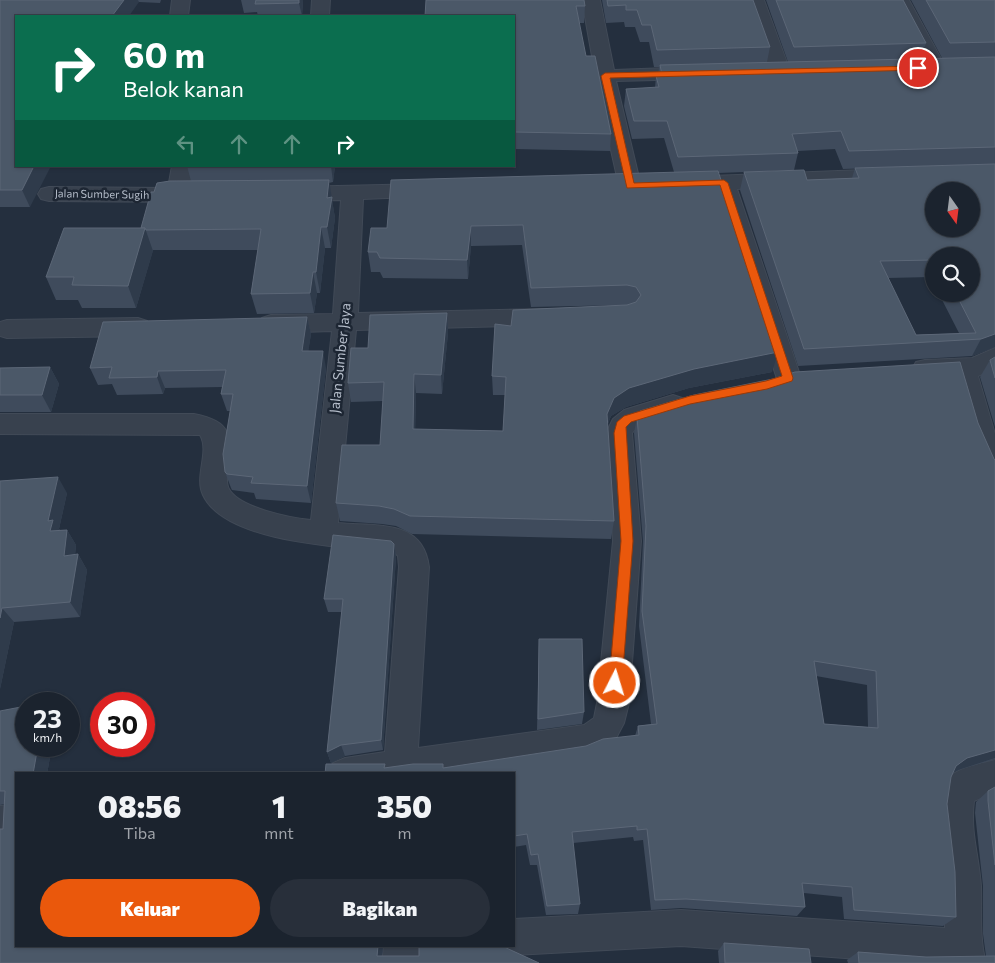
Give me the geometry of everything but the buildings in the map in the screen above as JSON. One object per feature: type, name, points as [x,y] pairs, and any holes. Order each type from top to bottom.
[{"type":"street","points":[[179,15],[181,0]]},
{"type":"street","points":[[320,15],[321,0]]},
{"type":"street","points":[[591,0],[605,76],[640,185],[908,175]]},
{"type":"street","points":[[755,0],[789,71],[760,71]]},
{"type":"street","points":[[900,0],[927,68],[956,67]]},
{"type":"street","points":[[605,76],[712,73]]},
{"type":"street","points":[[178,195],[183,167]]},
{"type":"street","points":[[724,183],[801,377],[759,386]]},
{"type":"street","points":[[274,194],[448,191]]},
{"type":"street","name":"Jalan Sumber Jaya","points":[[325,522],[345,323],[352,193]]},
{"type":"street","name":"Jalan Sumber Sugih","points":[[49,194],[207,195]]},
{"type":"street","points":[[245,325],[574,316]]},
{"type":"street","points":[[7,329],[156,326]]},
{"type":"street","points":[[902,370],[963,368],[984,365],[995,357]]},
{"type":"street","points":[[963,368],[983,439],[995,467]]},
{"type":"street","points":[[372,772],[400,770],[584,741],[603,733],[609,725],[614,703],[627,541],[619,433],[621,425],[628,419],[700,398]]},
{"type":"street","points":[[0,424],[194,424],[210,428],[216,438],[212,481],[219,499],[239,514],[272,524],[334,534],[401,541],[408,546],[413,554],[414,567],[400,770]]},
{"type":"street","points":[[515,937],[681,928],[965,955],[962,884],[954,823],[958,792],[976,781],[995,776]]},
{"type":"street","points":[[0,823],[15,821]]},
{"type":"street","points":[[402,947],[402,963]]},
{"type":"route","points":[[615,683],[627,541],[619,433],[621,425],[628,419],[690,400],[738,389],[754,388],[788,378],[724,183],[630,186],[605,76],[918,68]]}]
